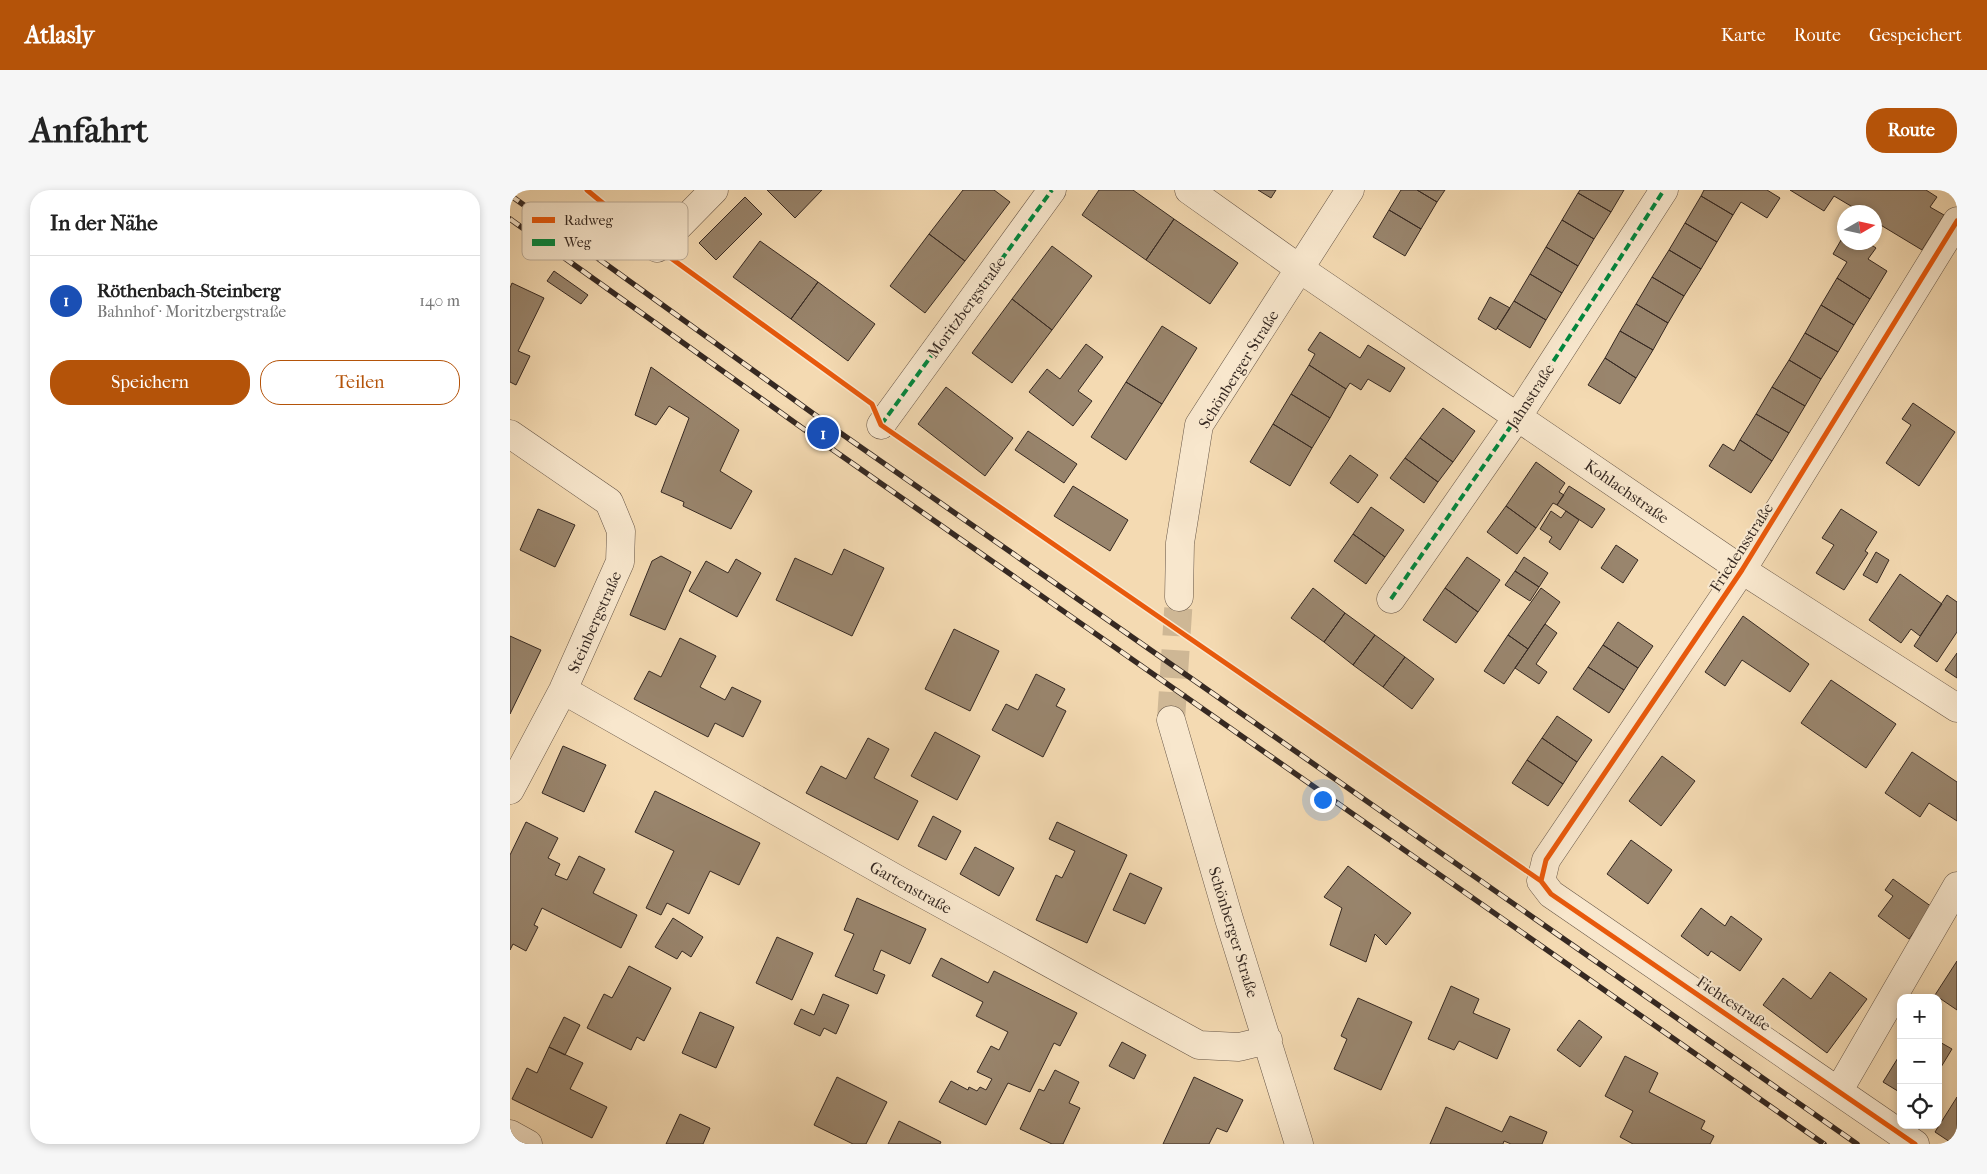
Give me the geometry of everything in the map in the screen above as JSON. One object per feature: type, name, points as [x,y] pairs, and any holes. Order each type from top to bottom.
[{"type":"street","points":[[688,216],[714,190]]},
{"type":"street","name":"Moritzbergstraße","points":[[881,425],[1052,190]]},
{"type":"street","name":"Kohlachstraße","points":[[1189,190],[1300,269],[1742,570],[1957,708]]},
{"type":"street","name":"Schönberger Straße","points":[[1179,597],[1180,543],[1200,425],[1350,190]]},
{"type":"street","name":"Jahnstraße","points":[[1391,599],[1518,416],[1664,190]]},
{"type":"street","name":"Friedensstraße","points":[[1542,881],[1546,860],[1742,570],[1957,221]]},
{"type":"street","name":"Steinbergstraße","points":[[510,434],[608,502],[622,531],[620,562],[563,690],[510,790]]},
{"type":"street","name":"Gartenstraße","points":[[563,690],[900,881],[1199,1045],[1239,1047],[1268,1040]]},
{"type":"street","name":"Schönberger Straße","points":[[1171,720],[1229,919],[1299,1144]]},
{"type":"street","name":"Fichtestraße","points":[[1542,881],[1551,894],[1915,1144]]},
{"type":"street","points":[[1839,1090],[1957,886]]},
{"type":"street","points":[[510,1134],[528,1144]]},
{"type":"building","points":[[767,190],[822,190],[795,218]]},
{"type":"building","points":[[963,190],[994,190],[1010,202],[965,261],[929,234]]},
{"type":"building","points":[[1099,190],[1133,190],[1174,219],[1146,260],[1082,215]]},
{"type":"building","points":[[1258,190],[1276,190],[1271,198]]},
{"type":"building","points":[[1401,190],[1417,190],[1437,202],[1421,229],[1389,210]]},
{"type":"building","points":[[1417,190],[1445,190],[1437,202]]},
{"type":"building","points":[[1580,190],[1624,190],[1611,212],[1578,193]]},
{"type":"building","points":[[1704,190],[1767,190],[1780,198],[1767,218],[1741,202],[1733,215],[1701,196]]},
{"type":"building","points":[[1790,190],[1926,190],[1937,197],[1930,207],[1944,215],[1922,250],[1882,226],[1882,205],[1849,205],[1834,196],[1824,211]]},
{"type":"building","points":[[1578,193],[1611,212],[1594,239],[1562,220]]},
{"type":"building","points":[[1701,196],[1733,215],[1717,242],[1685,223]]},
{"type":"building","points":[[745,197],[762,214],[716,260],[699,243]]},
{"type":"building","points":[[1389,210],[1421,229],[1405,256],[1373,237]]},
{"type":"building","points":[[1174,219],[1238,263],[1210,304],[1146,260]]},
{"type":"building","points":[[1562,220],[1594,239],[1578,266],[1546,247]]},
{"type":"building","points":[[1685,223],[1717,242],[1701,269],[1669,250]]},
{"type":"building","points":[[929,234],[965,261],[925,313],[890,286]]},
{"type":"building","points":[[760,241],[818,282],[791,319],[733,277]]},
{"type":"building","points":[[1052,246],[1092,276],[1052,330],[1012,299]]},
{"type":"building","points":[[1546,247],[1578,266],[1562,293],[1530,274]]},
{"type":"building","points":[[1837,247],[1837,250],[1875,250],[1868,259],[1887,271],[1870,299],[1837,278],[1847,262],[1833,254]]},
{"type":"building","points":[[1669,250],[1701,269],[1684,296],[1652,277]]},
{"type":"building","points":[[554,271],[588,295],[581,304],[547,281]]},
{"type":"building","points":[[1530,274],[1562,293],[1546,320],[1514,301]]},
{"type":"building","points":[[1652,277],[1684,296],[1668,323],[1636,304]]},
{"type":"building","points":[[1837,278],[1870,299],[1854,325],[1821,305]]},
{"type":"building","points":[[818,282],[875,324],[848,361],[791,319]]},
{"type":"building","points":[[512,283],[544,298],[518,351],[530,356],[516,385],[510,382],[510,288]]},
{"type":"building","points":[[1490,297],[1510,308],[1496,330],[1478,319]]},
{"type":"building","points":[[1012,299],[1052,330],[1012,383],[972,353]]},
{"type":"building","points":[[1514,301],[1546,320],[1530,348],[1497,328]]},
{"type":"building","points":[[1636,304],[1668,323],[1653,350],[1620,331]]},
{"type":"building","points":[[1821,305],[1854,325],[1838,352],[1805,333]]},
{"type":"building","points":[[1162,326],[1197,348],[1162,404],[1126,382]]},
{"type":"building","points":[[1620,331],[1653,350],[1636,378],[1605,358]]},
{"type":"building","points":[[1320,332],[1360,358],[1368,345],[1405,368],[1390,392],[1368,379],[1361,390],[1350,383],[1346,389],[1309,365],[1315,354],[1308,350]]},
{"type":"building","points":[[1805,333],[1838,352],[1821,379],[1789,360]]},
{"type":"building","points":[[1086,344],[1103,357],[1078,391],[1092,401],[1073,426],[1029,392],[1047,369],[1060,379]]},
{"type":"building","points":[[1605,358],[1636,378],[1620,404],[1588,385]]},
{"type":"building","points":[[1789,360],[1821,379],[1805,406],[1772,387]]},
{"type":"building","points":[[1309,365],[1346,389],[1330,418],[1291,394]]},
{"type":"building","points":[[651,367],[739,430],[720,471],[752,491],[731,529],[683,506],[684,502],[661,492],[689,418],[669,406],[656,425],[635,415]]},
{"type":"building","points":[[1126,382],[1162,404],[1126,460],[1091,437]]},
{"type":"building","points":[[946,387],[1013,438],[985,476],[918,424]]},
{"type":"building","points":[[1772,387],[1805,406],[1789,433],[1756,414]]},
{"type":"building","points":[[1291,394],[1330,418],[1312,448],[1273,424]]},
{"type":"building","points":[[1913,403],[1955,432],[1919,486],[1886,463],[1911,425],[1902,419]]},
{"type":"building","points":[[1443,408],[1475,431],[1453,462],[1420,438]]},
{"type":"building","points":[[1756,414],[1789,433],[1772,461],[1740,440]]},
{"type":"building","points":[[1273,424],[1312,448],[1290,486],[1250,462]]},
{"type":"building","points":[[1028,431],[1077,464],[1064,483],[1015,450]]},
{"type":"building","points":[[1420,438],[1453,462],[1438,482],[1405,458]]},
{"type":"building","points":[[1740,440],[1772,461],[1751,493],[1709,466],[1723,444],[1734,451]]},
{"type":"building","points":[[1350,455],[1378,475],[1358,503],[1330,483]]},
{"type":"building","points":[[1405,458],[1438,482],[1424,503],[1390,478]]},
{"type":"building","points":[[1536,462],[1565,483],[1559,492],[1564,495],[1557,505],[1553,503],[1536,528],[1506,506]]},
{"type":"building","points":[[1073,486],[1128,520],[1110,551],[1054,516]]},
{"type":"building","points":[[1569,486],[1605,509],[1592,528],[1557,505]]},
{"type":"building","points":[[1506,506],[1536,528],[1517,554],[1487,532]]},
{"type":"building","points":[[1371,507],[1404,530],[1385,557],[1353,534]]},
{"type":"building","points":[[538,509],[575,525],[555,567],[520,550]]},
{"type":"building","points":[[1841,509],[1877,532],[1865,551],[1868,553],[1844,590],[1816,573],[1834,545],[1822,538]]},
{"type":"building","points":[[1551,511],[1561,518],[1566,511],[1579,520],[1560,550],[1549,542],[1552,537],[1540,529]]},
{"type":"building","points":[[1353,534],[1385,557],[1366,584],[1334,561]]},
{"type":"building","points":[[1616,545],[1638,560],[1623,583],[1601,568]]},
{"type":"building","points":[[844,549],[884,568],[852,636],[776,600],[795,558],[832,575]]},
{"type":"building","points":[[1876,552],[1889,560],[1877,583],[1863,575]]},
{"type":"building","points":[[661,556],[691,572],[665,630],[630,615],[652,561]]},
{"type":"building","points":[[1467,557],[1500,580],[1478,612],[1445,588]]},
{"type":"building","points":[[1524,557],[1548,573],[1539,587],[1515,571]]},
{"type":"building","points":[[736,559],[761,573],[737,617],[689,591],[706,561],[728,573]]},
{"type":"building","points":[[1515,571],[1539,587],[1530,601],[1505,585]]},
{"type":"building","points":[[1900,574],[1942,604],[1920,636],[1911,629],[1901,643],[1869,620]]},
{"type":"building","points":[[1313,588],[1345,613],[1324,642],[1291,618]]},
{"type":"building","points":[[1445,588],[1478,612],[1456,643],[1423,620]]},
{"type":"building","points":[[1541,588],[1560,602],[1528,649],[1508,635]]},
{"type":"building","points":[[1947,595],[1957,602],[1957,632],[1937,662],[1914,646]]},
{"type":"building","points":[[1345,613],[1375,635],[1353,665],[1324,642]]},
{"type":"building","points":[[1743,616],[1809,664],[1790,692],[1742,660],[1725,686],[1705,672]]},
{"type":"building","points":[[1618,622],[1653,646],[1638,668],[1603,645]]},
{"type":"building","points":[[1545,624],[1557,633],[1536,664],[1547,672],[1539,684],[1515,668]]},
{"type":"building","points":[[954,629],[999,651],[970,711],[925,689]]},
{"type":"building","points":[[1375,635],[1405,657],[1383,687],[1353,665]]},
{"type":"building","points":[[1508,635],[1528,649],[1504,684],[1484,671]]},
{"type":"building","points":[[510,636],[541,650],[510,714]]},
{"type":"building","points":[[680,638],[716,656],[700,687],[725,700],[732,687],[761,701],[743,737],[715,723],[708,737],[634,699],[649,671],[661,677]]},
{"type":"building","points":[[1603,645],[1638,668],[1624,690],[1588,667]]},
{"type":"building","points":[[1957,653],[1957,678],[1945,670]]},
{"type":"building","points":[[1405,657],[1434,679],[1412,709],[1383,687]]},
{"type":"building","points":[[1588,667],[1624,690],[1609,713],[1573,689]]},
{"type":"building","points":[[1036,674],[1065,689],[1056,706],[1066,711],[1043,757],[992,730],[1006,704],[1018,710]]},
{"type":"building","points":[[1831,680],[1896,724],[1866,768],[1801,723]]},
{"type":"building","points":[[1557,716],[1592,740],[1577,762],[1542,738]]},
{"type":"building","points":[[935,732],[980,756],[957,800],[911,776]]},
{"type":"building","points":[[868,738],[889,749],[874,778],[918,801],[898,840],[806,793],[821,766],[846,779]]},
{"type":"building","points":[[1542,738],[1577,762],[1563,784],[1527,760]]},
{"type":"building","points":[[563,746],[606,765],[584,812],[542,793]]},
{"type":"building","points":[[1912,752],[1957,782],[1957,821],[1929,803],[1920,817],[1885,793]]},
{"type":"building","points":[[1662,756],[1695,781],[1661,826],[1629,801]]},
{"type":"building","points":[[1527,760],[1563,784],[1548,806],[1512,783]]},
{"type":"building","points":[[655,791],[760,843],[739,885],[710,871],[689,914],[667,903],[661,915],[646,908],[674,851],[635,832]]},
{"type":"building","points":[[933,816],[961,831],[946,860],[918,846]]},
{"type":"building","points":[[526,822],[558,838],[548,858],[560,864],[555,875],[567,880],[579,856],[605,869],[593,893],[637,915],[621,948],[542,908],[534,925],[538,927],[526,951],[513,944],[510,950],[510,855]]},
{"type":"building","points":[[1057,822],[1127,855],[1087,943],[1036,920],[1056,875],[1062,878],[1075,851],[1049,839]]},
{"type":"building","points":[[1631,840],[1672,870],[1648,904],[1607,874]]},
{"type":"building","points":[[975,847],[1014,868],[999,896],[960,874]]},
{"type":"building","points":[[1348,866],[1411,913],[1386,945],[1375,934],[1366,962],[1330,945],[1342,908],[1324,897]]},
{"type":"building","points":[[1130,873],[1162,888],[1145,924],[1113,910]]},
{"type":"building","points":[[1893,879],[1932,907],[1909,939],[1878,916],[1893,896],[1885,890]]},
{"type":"building","points":[[857,898],[926,929],[910,964],[881,950],[873,970],[885,975],[877,994],[835,976],[854,934],[844,930]]},
{"type":"building","points":[[1701,908],[1725,926],[1731,916],[1762,939],[1740,971],[1711,951],[1708,956],[1681,936]]},
{"type":"building","points":[[673,918],[703,937],[691,957],[682,951],[677,959],[655,947]]},
{"type":"building","points":[[777,937],[813,953],[792,1000],[756,983]]},
{"type":"building","points":[[941,958],[988,983],[994,971],[1077,1013],[1060,1046],[1054,1043],[1030,1092],[1008,1083],[986,1125],[939,1102],[951,1081],[968,1090],[969,1087],[977,1091],[980,1087],[986,1090],[992,1079],[977,1072],[991,1046],[999,1050],[1008,1032],[976,1016],[983,1002],[932,976]]},
{"type":"building","points":[[1957,961],[1957,1010],[1942,1000],[1942,994],[1936,994]]},
{"type":"building","points":[[629,966],[671,988],[644,1041],[637,1037],[631,1050],[587,1028],[604,994],[612,998]]},
{"type":"building","points":[[1830,972],[1867,999],[1827,1053],[1763,1005],[1783,978],[1811,999]]},
{"type":"building","points":[[1451,986],[1479,999],[1473,1013],[1510,1029],[1497,1059],[1459,1041],[1454,1050],[1428,1039]]},
{"type":"building","points":[[823,994],[849,1005],[836,1034],[824,1028],[820,1036],[794,1024],[801,1009],[814,1015]]},
{"type":"building","points":[[1358,998],[1412,1022],[1381,1090],[1334,1069],[1347,1039],[1341,1036]]},
{"type":"building","points":[[700,1012],[734,1027],[716,1068],[682,1053]]},
{"type":"building","points":[[564,1017],[580,1025],[565,1055],[549,1047]]},
{"type":"building","points":[[1579,1020],[1602,1037],[1580,1067],[1557,1050]]},
{"type":"building","points":[[1122,1042],[1146,1055],[1134,1079],[1109,1066]]},
{"type":"building","points":[[1942,1043],[1952,1049],[1942,1065]]},
{"type":"building","points":[[549,1047],[583,1063],[570,1089],[607,1107],[592,1138],[512,1099],[527,1068],[537,1073]]},
{"type":"building","points":[[1625,1056],[1658,1073],[1649,1092],[1705,1121],[1701,1129],[1714,1136],[1710,1144],[1633,1144],[1620,1137],[1633,1111],[1605,1096]]},
{"type":"building","points":[[1897,1059],[1897,1091],[1883,1082]]},
{"type":"building","points":[[1055,1070],[1079,1082],[1069,1103],[1080,1108],[1063,1144],[1052,1144],[1020,1129],[1039,1089],[1044,1091]]},
{"type":"building","points":[[837,1077],[887,1102],[866,1144],[853,1144],[814,1125]]},
{"type":"building","points":[[1194,1077],[1243,1100],[1227,1132],[1217,1128],[1209,1144],[1163,1144]]},
{"type":"building","points":[[1957,1097],[1957,1144],[1953,1144],[1935,1132],[1937,1129],[1942,1129],[1942,1121]]},
{"type":"building","points":[[1446,1107],[1502,1132],[1510,1116],[1547,1132],[1542,1144],[1511,1144],[1504,1141],[1503,1144],[1430,1144]]},
{"type":"building","points":[[680,1114],[710,1128],[703,1144],[666,1144]]},
{"type":"building","points":[[899,1121],[941,1142],[940,1144],[888,1144]]},
{"type":"tunnel","points":[[1171,720],[1179,597]]},
{"type":"railway","points":[[510,195],[522,204]]},
{"type":"railway","points":[[510,219],[522,228]]},
{"type":"railway","points":[[567,260],[819,440],[1824,1144]]},
{"type":"railway","points":[[600,260],[829,425],[1857,1144]]},
{"type":"marked path","points":[[881,425],[1052,190]]},
{"type":"marked path","points":[[1391,599],[1518,416],[1664,190]]},
{"type":"cycle path","points":[[587,190],[601,202]]},
{"type":"cycle path","points":[[1541,881],[1546,860],[1742,570],[1957,221]]},
{"type":"cycle path","points":[[674,260],[872,404],[881,425],[1541,881],[1551,894],[1915,1144]]},
{"type":"place","name":"Röthenbach-Steinberg","points":[[823,433]]}]
